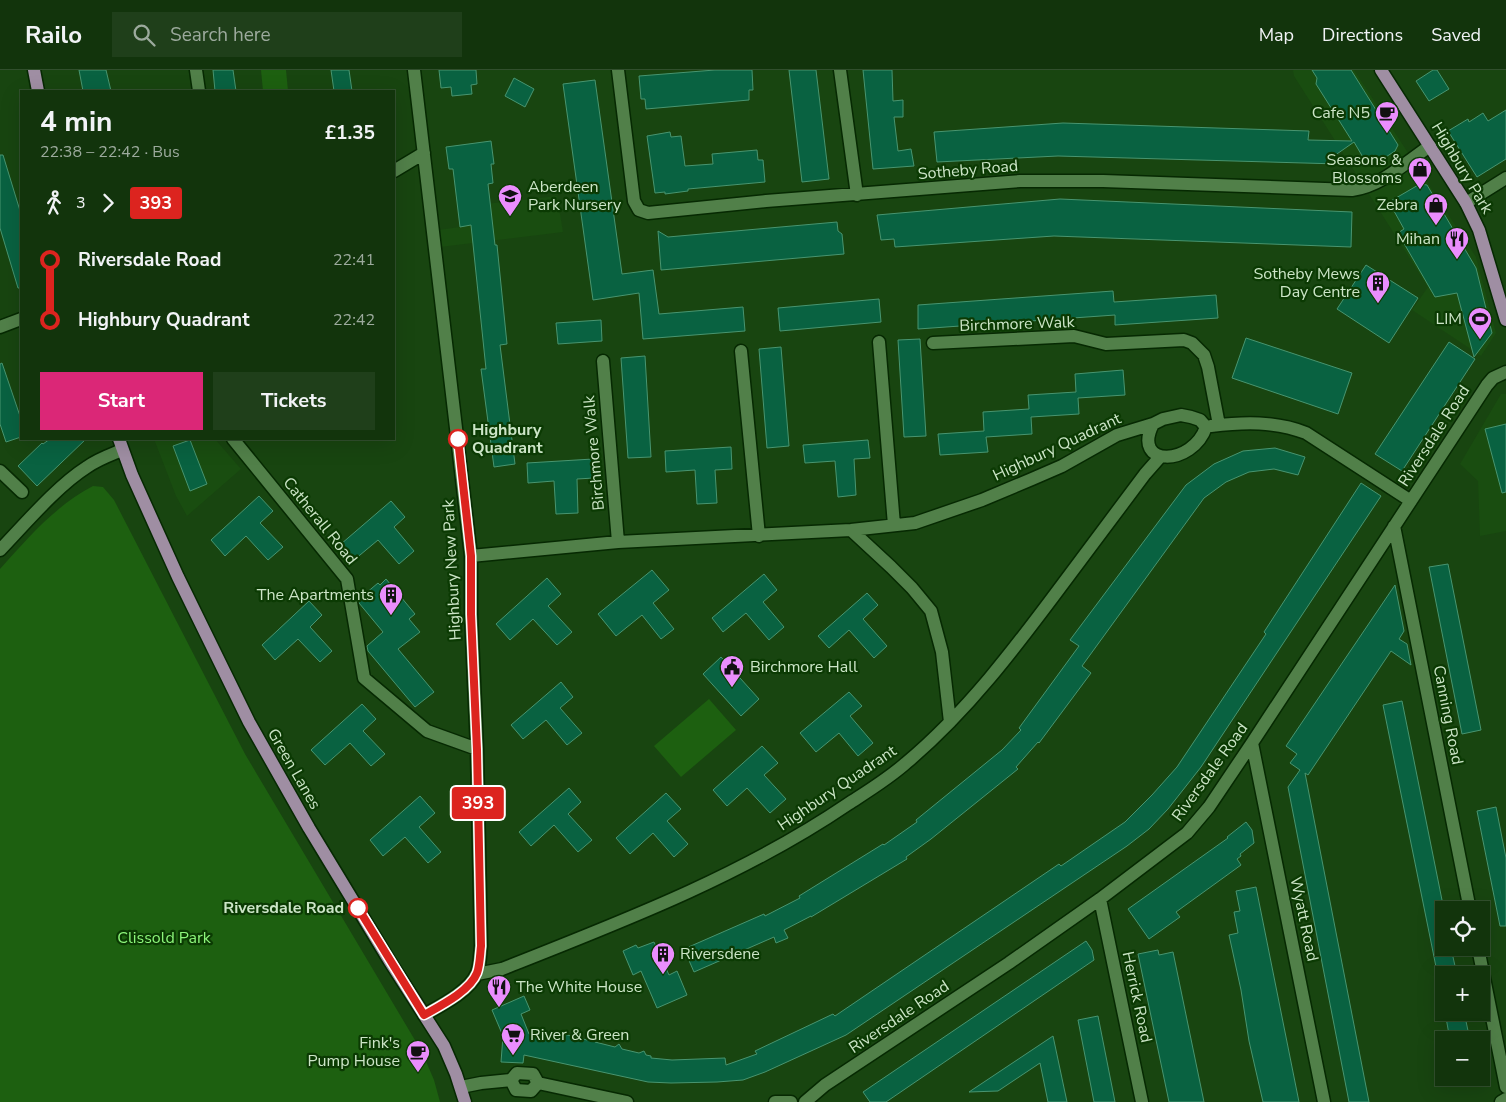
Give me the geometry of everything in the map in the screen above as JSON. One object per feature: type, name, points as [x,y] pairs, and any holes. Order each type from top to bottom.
[{"type":"main road","points":[[34,70],[38,90]]},
{"type":"main road","name":"Highbury Park","points":[[1381,70],[1466,203],[1479,230],[1506,320]]},
{"type":"main road","name":"Green Lanes","points":[[120,444],[178,576],[249,722],[309,828],[444,1046],[461,1087],[465,1102]]},
{"type":"street","points":[[196,70],[199,90]]},
{"type":"street","name":"Highbury New Park","points":[[414,70],[471,556],[481,946],[477,974]]},
{"type":"street","name":"Sotheby Road","points":[[618,70],[634,201],[639,210],[648,213],[766,201],[1020,181],[1068,180],[1352,190],[1366,188],[1377,182],[1430,146]]},
{"type":"street","points":[[840,70],[857,195]]},
{"type":"street","points":[[395,170],[424,153]]},
{"type":"street","points":[[1466,203],[1506,178]]},
{"type":"street","points":[[0,326],[20,320]]},
{"type":"street","name":"Birchmore Walk","points":[[933,344],[1074,336],[1106,344],[1184,340],[1192,343],[1204,355],[1208,366],[1212,426]]},
{"type":"street","points":[[879,342],[894,525]]},
{"type":"street","points":[[741,351],[759,536]]},
{"type":"street","name":"Birchmore Walk","points":[[603,361],[618,542]]},
{"type":"street","name":"Riversdale Road","points":[[805,1102],[825,1085],[1009,963],[1100,899],[1187,833],[1209,807],[1252,743],[1487,384],[1493,378],[1506,372]]},
{"type":"street","name":"Highbury Quadrant","points":[[471,556],[618,542],[759,536],[850,530],[915,523],[982,500],[1062,466],[1117,435],[1163,419],[1181,415],[1200,420],[1212,426]]},
{"type":"street","points":[[1153,424],[1149,432],[1150,447],[1160,457],[1177,455],[1198,443],[1212,426],[1264,422],[1290,427],[1306,433],[1411,501]]},
{"type":"street","name":"Catherall Road","points":[[234,440],[347,579],[364,678],[427,730],[477,750]]},
{"type":"street","points":[[0,550],[44,504],[85,468],[120,444]]},
{"type":"street","name":"Highbury Quadrant","points":[[477,974],[502,968],[652,909],[740,867],[799,836],[906,764],[969,704],[1036,621],[1145,474],[1160,457]]},
{"type":"street","points":[[0,471],[22,492]]},
{"type":"street","name":"Canning Road","points":[[1394,526],[1468,901]]},
{"type":"street","points":[[850,530],[905,581],[931,611],[942,652],[950,722]]},
{"type":"street","name":"Wyatt Road","points":[[1252,743],[1324,1102]]},
{"type":"street","name":"Herrick Road","points":[[1100,899],[1142,1102]]},
{"type":"street","points":[[1480,956],[1506,1087]]},
{"type":"street","points":[[424,1015],[452,999],[477,974]]},
{"type":"street","points":[[461,1087],[511,1080],[517,1073],[533,1074],[538,1083],[626,1102]]},
{"type":"street","points":[[1501,1102],[1506,1100]]},
{"type":"street","points":[[775,1102],[791,1102]]},
{"type":"shaded area","points":[[1293,70],[1354,70],[1476,257],[1496,333],[1481,356],[1412,310],[1428,287],[1294,76]]},
{"type":"shaded area","name":"Aberdeen Park Nursery","points":[[557,196],[563,232],[440,247],[438,230],[460,227],[458,207]]},
{"type":"shaded area","points":[[1501,394],[1506,394],[1506,531],[1480,536],[1478,481],[1460,464]]},
{"type":"shaded area","points":[[154,440],[216,440],[241,469],[187,516],[176,496]]},
{"type":"green space","points":[[261,70],[286,70],[288,90],[263,90]]},
{"type":"green space","name":"Clissold Park","points":[[93,486],[103,487],[114,500],[245,754],[422,1052],[434,1080],[440,1102],[0,1102],[0,569],[55,512]]},
{"type":"green space","points":[[709,699],[736,730],[681,777],[654,746]]},
{"type":"building","points":[[79,70],[106,70],[111,90],[83,90]]},
{"type":"building","points":[[213,70],[233,70],[236,90],[215,90]]},
{"type":"building","points":[[331,70],[349,70],[352,90],[334,90]]},
{"type":"building","points":[[439,70],[476,70],[477,84],[471,85],[472,94],[452,96],[451,87],[441,88]]},
{"type":"building","points":[[715,70],[752,70],[753,90],[749,90],[749,100],[646,109],[645,99],[641,99],[639,76]]},
{"type":"building","points":[[789,70],[816,70],[829,179],[802,182]]},
{"type":"building","points":[[863,70],[892,70],[893,101],[903,100],[903,117],[894,117],[898,151],[911,149],[914,166],[873,169]]},
{"type":"building","points":[[1312,70],[1351,70],[1398,145],[1395,151],[1372,166],[1367,158],[1364,159],[1354,142],[1334,156],[1339,164],[1058,156],[937,162],[934,132],[1063,123],[1309,131],[1308,140],[1352,141],[1316,84],[1317,78]]},
{"type":"building","points":[[1433,70],[1437,70],[1449,89],[1429,101],[1416,81]]},
{"type":"building","points":[[514,78],[534,89],[525,107],[505,96]]},
{"type":"building","points":[[595,80],[622,274],[653,270],[659,314],[743,307],[745,331],[643,339],[639,293],[593,300],[563,84]]},
{"type":"building","points":[[1506,110],[1506,159],[1477,177],[1448,131],[1468,119],[1469,122],[1483,113],[1488,121]]},
{"type":"building","points":[[670,132],[671,137],[681,136],[685,166],[713,164],[712,154],[757,150],[758,160],[763,160],[765,182],[688,189],[688,191],[665,194],[665,192],[655,193],[647,136]]},
{"type":"building","points":[[491,141],[494,164],[491,164],[493,183],[488,184],[495,245],[497,245],[507,344],[500,345],[515,464],[494,467],[481,369],[486,369],[471,225],[460,227],[453,169],[449,169],[446,147]]},
{"type":"building","points":[[0,155],[3,155],[20,211],[20,288],[18,288],[0,228]]},
{"type":"building","points":[[1420,184],[1427,185],[1476,268],[1492,333],[1474,357],[1457,293],[1435,297],[1398,233],[1404,229],[1389,202]]},
{"type":"building","points":[[1060,199],[1352,212],[1351,247],[1054,236],[895,247],[894,239],[881,240],[877,215]]},
{"type":"building","points":[[837,222],[838,231],[842,234],[844,254],[661,270],[658,231],[668,237]]},
{"type":"building","name":"Sotheby Mews Day Centre","points":[[1366,265],[1418,298],[1389,343],[1337,309]]},
{"type":"building","points":[[1113,291],[1114,302],[1216,295],[1218,318],[1115,325],[1115,315],[918,329],[918,305]]},
{"type":"building","points":[[879,299],[881,322],[780,331],[778,308]]},
{"type":"building","points":[[601,320],[602,341],[558,344],[556,323]]},
{"type":"building","points":[[1246,338],[1352,373],[1338,414],[1232,378]]},
{"type":"building","points":[[920,339],[926,436],[904,437],[898,340]]},
{"type":"building","points":[[1449,342],[1475,359],[1402,471],[1375,454]]},
{"type":"building","points":[[781,347],[789,446],[767,448],[759,349]]},
{"type":"building","points":[[645,356],[651,457],[628,458],[621,358]]},
{"type":"building","points":[[2,363],[20,416],[20,437],[6,442],[0,424],[0,364]]},
{"type":"building","points":[[1123,370],[1125,395],[1078,398],[1079,414],[1031,417],[1032,434],[986,437],[988,452],[940,455],[938,434],[984,431],[983,412],[1029,409],[1028,395],[1076,392],[1075,374]]},
{"type":"building","points":[[1506,424],[1506,492],[1502,493],[1485,429]]},
{"type":"building","points":[[49,440],[85,440],[37,486],[18,466]]},
{"type":"building","points":[[190,440],[207,484],[190,491],[173,446]]},
{"type":"building","points":[[868,440],[870,458],[854,459],[856,495],[838,497],[835,461],[805,463],[803,445]]},
{"type":"building","points":[[731,447],[732,469],[715,470],[717,503],[697,504],[695,470],[666,472],[665,451]]},
{"type":"building","points":[[1275,448],[1305,457],[1298,475],[1274,469],[1249,472],[1226,482],[1204,498],[1082,666],[1091,673],[1039,743],[1016,767],[1018,769],[906,857],[907,859],[811,917],[784,930],[788,938],[776,943],[774,937],[694,972],[684,949],[764,914],[765,916],[800,898],[799,896],[884,845],[917,822],[916,820],[1002,750],[1021,730],[1019,728],[1079,646],[1070,640],[1186,485],[1214,464],[1243,451]]},
{"type":"building","points":[[593,459],[594,478],[577,479],[578,513],[556,514],[554,481],[528,483],[527,463]]},
{"type":"building","points":[[1361,483],[1381,496],[1201,767],[1168,809],[1149,829],[1127,846],[846,1035],[743,1080],[648,1082],[524,1055],[523,1063],[501,1062],[503,1036],[492,1010],[524,996],[530,1010],[521,1014],[529,1034],[562,1040],[563,1034],[587,1040],[591,1038],[595,1042],[615,1047],[619,1044],[622,1049],[639,1053],[644,1051],[651,1058],[672,1060],[725,1058],[726,1065],[757,1054],[755,1051],[833,1014],[835,1016],[1059,864],[1061,866],[1125,822],[1177,767],[1266,634],[1264,632]]},
{"type":"building","points":[[259,496],[273,511],[260,523],[283,547],[268,560],[246,536],[225,556],[211,540]]},
{"type":"building","points":[[391,501],[405,517],[394,527],[414,551],[399,564],[378,540],[354,560],[341,544]]},
{"type":"building","points":[[1448,564],[1481,730],[1462,734],[1429,567]]},
{"type":"building","points":[[652,570],[669,590],[653,603],[674,629],[661,639],[642,615],[616,636],[598,614]]},
{"type":"building","points":[[764,574],[777,590],[763,602],[784,627],[769,640],[746,613],[723,632],[712,618]]},
{"type":"building","points":[[547,578],[561,594],[548,606],[572,632],[557,645],[533,619],[510,640],[496,624]]},
{"type":"building","name":"The Apartments","points":[[386,579],[415,614],[409,619],[420,632],[398,649],[434,692],[415,707],[368,651],[367,646],[383,632],[359,603],[359,599],[378,583],[380,585]]},
{"type":"building","points":[[1395,585],[1404,631],[1399,639],[1407,644],[1411,665],[1391,651],[1308,775],[1305,773],[1369,1102],[1349,1102],[1288,787],[1300,770],[1290,763],[1297,754],[1286,746]]},
{"type":"building","points":[[867,593],[878,605],[863,619],[887,646],[874,658],[849,630],[829,648],[818,636]]},
{"type":"building","points":[[309,601],[322,615],[310,627],[332,651],[320,662],[298,639],[275,660],[262,645]]},
{"type":"building","name":"Birchmore Hall","points":[[721,657],[759,699],[741,716],[703,674]]},
{"type":"building","points":[[561,682],[573,697],[560,708],[582,733],[567,745],[546,720],[523,739],[511,725]]},
{"type":"building","points":[[849,692],[862,706],[850,716],[873,743],[858,756],[839,733],[816,752],[800,733]]},
{"type":"building","points":[[1402,701],[1442,901],[1435,901],[1435,956],[1453,956],[1455,966],[1436,966],[1383,705]]},
{"type":"building","points":[[362,704],[376,719],[363,731],[385,754],[371,766],[350,743],[325,765],[311,750]]},
{"type":"building","points":[[762,746],[778,763],[764,775],[786,799],[770,813],[747,788],[727,806],[713,790]]},
{"type":"building","points":[[569,788],[581,802],[568,814],[592,840],[578,852],[554,825],[531,846],[519,832]]},
{"type":"building","points":[[666,793],[681,809],[667,821],[688,844],[674,857],[653,833],[630,854],[616,838]]},
{"type":"building","points":[[420,796],[435,813],[419,827],[441,852],[428,863],[405,837],[383,856],[370,840]]},
{"type":"building","points":[[1496,807],[1506,858],[1506,926],[1500,926],[1477,811]]},
{"type":"building","points":[[1246,822],[1252,830],[1254,843],[1240,854],[1241,856],[1237,859],[1241,865],[1176,912],[1180,917],[1149,939],[1128,909],[1228,838]]},
{"type":"building","points":[[1256,887],[1299,1102],[1263,1102],[1249,1041],[1241,990],[1229,935],[1238,933],[1234,912],[1240,911],[1236,891]]},
{"type":"building","points":[[1086,941],[1092,950],[1094,960],[886,1102],[870,1102],[863,1092]]},
{"type":"building","name":"Riversdene","points":[[654,942],[669,975],[677,971],[687,995],[657,1008],[641,971],[633,975],[623,951],[636,945],[638,948]]},
{"type":"building","points":[[1158,950],[1159,955],[1173,952],[1204,1102],[1169,1102],[1138,954]]},
{"type":"building","points":[[1098,1016],[1115,1102],[1094,1102],[1078,1020]]},
{"type":"building","points":[[1447,1021],[1466,1021],[1468,1031],[1448,1031]]},
{"type":"building","points":[[1053,1036],[1067,1102],[1048,1102],[1040,1063],[998,1091],[969,1092]]},
{"type":"bus line","name":"393","points":[[358,908],[424,1015],[452,999],[477,974],[481,946],[471,556],[458,439]]},
{"type":"place","name":"Cafe N5","points":[[1387,134]]},
{"type":"place","name":"Seasons & Blossoms","points":[[1420,190]]},
{"type":"place","name":"Aberdeen Park Nursery","points":[[510,217]]},
{"type":"place","name":"Zebra","points":[[1436,226]]},
{"type":"place","name":"Mihan","points":[[1457,260]]},
{"type":"place","name":"Sotheby Mews Day Centre","points":[[1378,304]]},
{"type":"place","name":"LIM","points":[[1480,340]]},
{"type":"place","name":"Highbury Quadrant","points":[[458,439]]},
{"type":"place","name":"The Apartments","points":[[391,616]]},
{"type":"place","name":"Birchmore Hall","points":[[732,688]]},
{"type":"place","name":"Riversdale Road","points":[[358,908]]},
{"type":"place","name":"Riversdene","points":[[663,975]]},
{"type":"place","name":"The White House","points":[[499,1008]]},
{"type":"place","name":"River & Green","points":[[513,1056]]},
{"type":"place","name":"Fink's Pump House","points":[[418,1073]]}]
